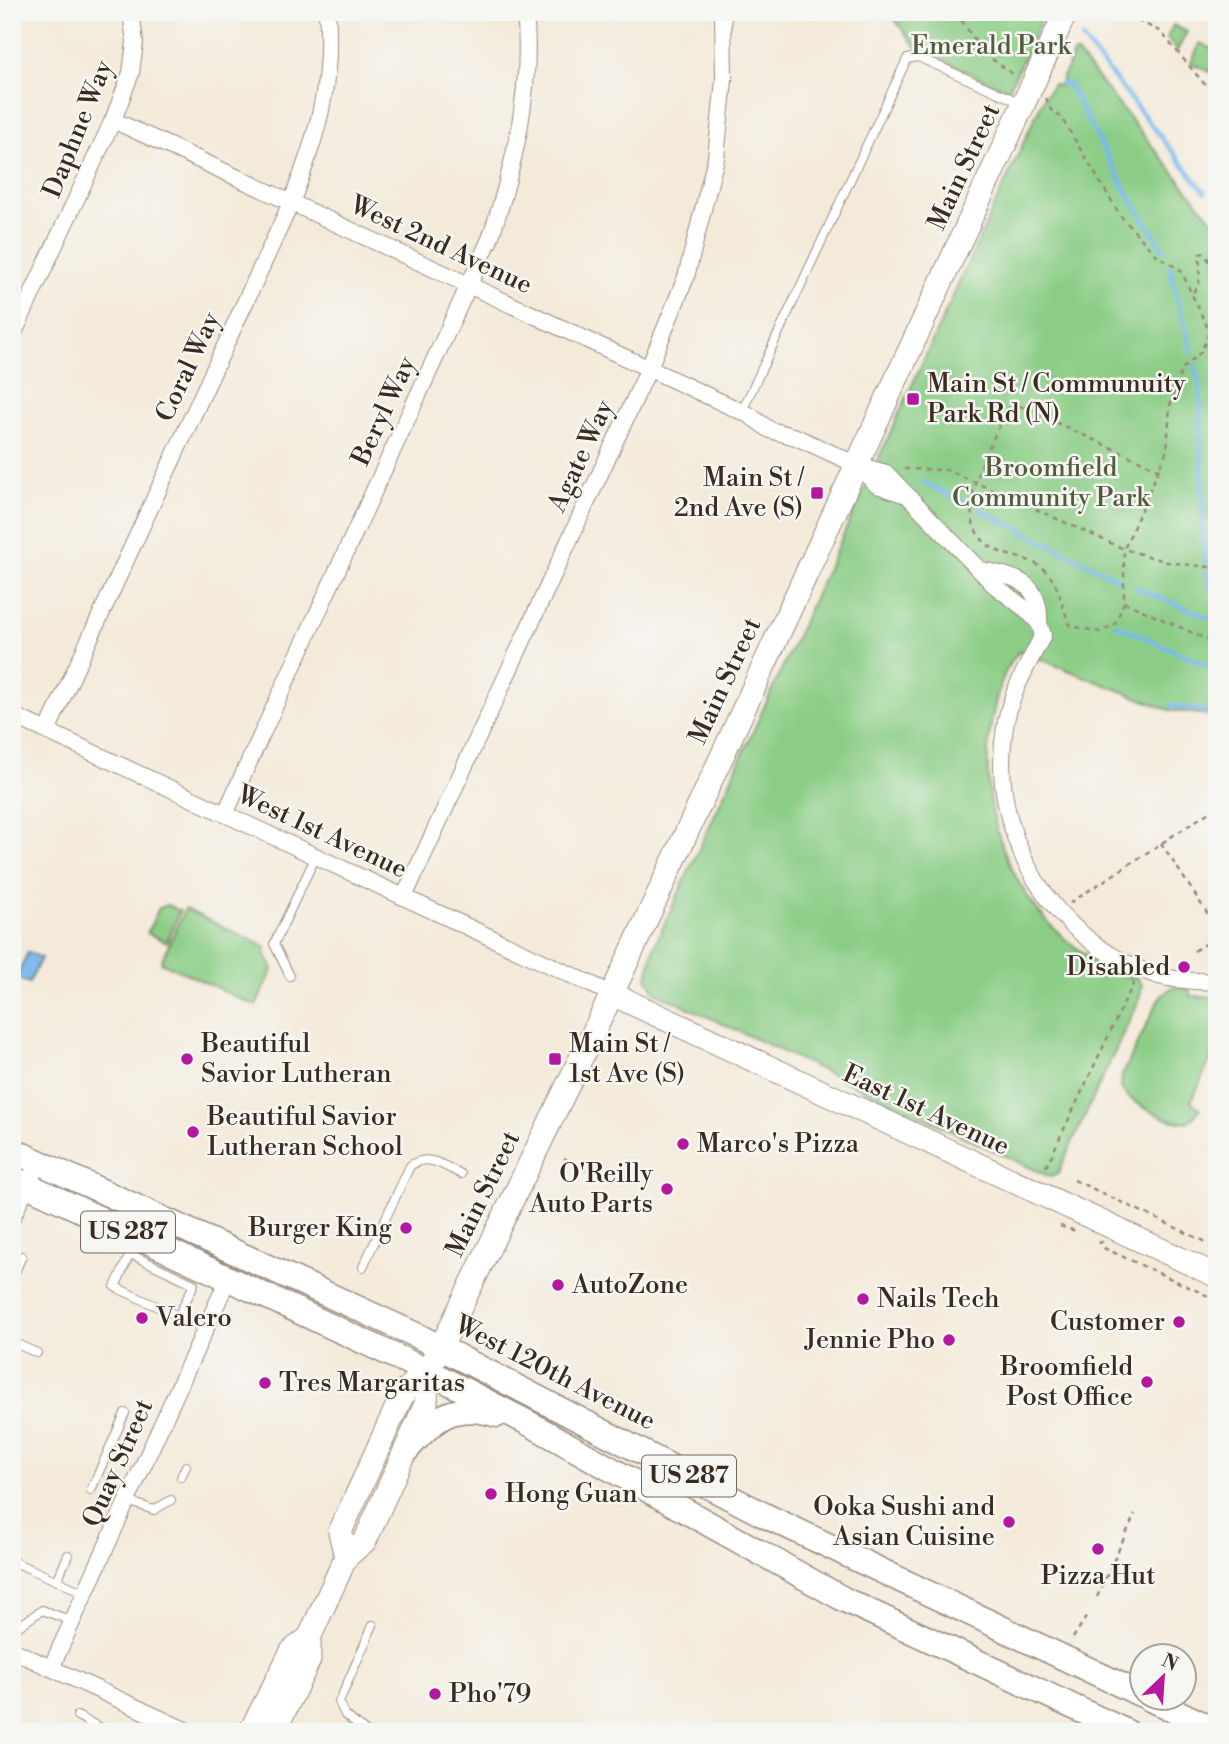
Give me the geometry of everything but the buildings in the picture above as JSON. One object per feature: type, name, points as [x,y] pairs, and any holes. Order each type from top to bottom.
[{"type":"main road","name":"Main Street","points":[[346,1557],[340,1532],[405,1391],[427,1371],[441,1347],[612,994],[857,465],[1034,101],[1066,12]]},
{"type":"main road","name":"East 1st Avenue","points":[[612,994],[1217,1276]]},
{"type":"main road","name":"West 120th Avenue","points":[[12,1150],[441,1347],[764,1515],[1128,1688]]},
{"type":"main road","name":"US 287","points":[[20,1181],[427,1371],[532,1426],[845,1600],[1127,1732]]},
{"type":"main road","name":"Main Street","points":[[274,1732],[309,1660],[309,1638],[346,1557],[365,1542],[426,1404],[427,1371]]},
{"type":"main road","points":[[406,1451],[434,1420],[464,1409],[476,1408],[532,1426]]},
{"type":"main road","name":"Main Street","points":[[250,1732],[292,1651],[309,1638]]},
{"type":"main road","points":[[1176,1712],[1217,1731]]},
{"type":"street","name":"Daphne Way","points":[[12,337],[113,120],[131,73],[135,42],[131,12]]},
{"type":"street","name":"Coral Way","points":[[47,731],[291,203],[314,145],[326,94],[330,39],[327,12]]},
{"type":"street","name":"Beryl Way","points":[[225,814],[490,239],[508,185],[524,100],[525,12]]},
{"type":"street","name":"Agate Way","points":[[404,897],[649,368],[686,276],[709,195],[724,80],[723,12]]},
{"type":"street","name":"West 2nd Avenue","points":[[113,120],[746,413],[770,430],[796,436],[857,465],[877,485],[904,494],[981,570],[1027,585],[1040,606],[1039,623],[1044,635],[1018,682],[1005,723],[1002,783],[1007,815],[1020,854],[1058,911]]},
{"type":"street","name":"West 1st Avenue","points":[[12,715],[612,994]]},
{"type":"street","points":[[1058,911],[1097,945],[1153,974],[1217,982]]},
{"type":"street","points":[[12,1218],[20,1181],[38,1161]]},
{"type":"street","name":"Quay Street","points":[[51,1668],[228,1279]]},
{"type":"street","points":[[12,1650],[189,1732]]},
{"type":"lane","points":[[746,413],[906,59],[918,57],[1034,101]]},
{"type":"lane","points":[[290,976],[274,944],[316,856]]},
{"type":"lane","points":[[363,1267],[410,1166],[420,1159],[428,1159],[461,1174]]},
{"type":"lane","points":[[178,1317],[194,1284],[130,1254],[115,1287],[178,1317],[206,1329]]},
{"type":"lane","points":[[12,1279],[22,1256]]},
{"type":"lane","points":[[12,1342],[37,1353]]},
{"type":"lane","points":[[90,1490],[125,1413]]},
{"type":"lane","points":[[181,1477],[186,1466]]},
{"type":"lane","points":[[128,1501],[154,1510],[171,1500]]},
{"type":"lane","points":[[57,1581],[68,1555]]},
{"type":"lane","points":[[12,1561],[85,1593]]},
{"type":"lane","points":[[14,1628],[43,1610],[72,1621]]},
{"type":"lane","points":[[366,1732],[345,1716],[339,1702],[373,1625]]},
{"type":"lane","points":[[77,1716],[109,1732]]},
{"type":"path","points":[[956,12],[983,54],[1016,76]]},
{"type":"path","points":[[1132,12],[1140,22],[1160,31],[1217,99]]},
{"type":"path","points":[[1034,101],[1061,117],[1119,215],[1154,253],[1181,271],[1217,348]]},
{"type":"path","points":[[1193,292],[1199,286],[1200,254],[1205,253],[1217,277]]},
{"type":"path","points":[[1160,470],[1012,402],[975,481],[970,499],[976,530],[999,551],[1041,567],[1057,589],[1071,626],[1100,632],[1115,624],[1124,602],[1124,549],[1160,470],[1167,450],[1170,405],[1182,369],[1201,352],[1209,333]]},
{"type":"path","points":[[897,470],[937,468],[975,481],[1124,549],[1167,562],[1217,569]]},
{"type":"path","points":[[1124,602],[1217,645]]},
{"type":"path","points":[[1058,911],[1217,807]]},
{"type":"path","points":[[1161,843],[1217,928]]},
{"type":"path","points":[[1194,951],[1217,937]]},
{"type":"path","points":[[1046,1167],[1136,976]]},
{"type":"path","points":[[564,1158],[601,1179]]},
{"type":"path","points":[[1074,1180],[1217,1247]]},
{"type":"path","points":[[1098,1243],[1102,1242],[1104,1248],[1217,1300]]},
{"type":"path","points":[[1097,1597],[1135,1514]]},
{"type":"path","points":[[1073,1637],[1088,1614]]},
{"type":"green space","name":"Emerald Park","points":[[889,12],[1045,12],[1010,87],[1004,89],[917,48]]},
{"type":"green space","points":[[1173,25],[1187,32],[1177,51],[1167,38]]},
{"type":"green space","points":[[1200,43],[1217,51],[1217,75],[1191,63]]},
{"type":"green space","name":"Broomfield Community Park","points":[[1074,53],[1077,53],[1217,226],[1217,716],[1169,710],[1020,651],[1003,678],[988,745],[988,781],[1004,851],[1019,883],[1039,912],[1064,938],[1114,972],[1136,976],[1142,985],[1139,1000],[1058,1173],[1050,1177],[655,992],[647,978],[654,947],[1043,100],[1053,84],[1059,86]]},
{"type":"green space","points":[[167,905],[180,911],[167,942],[147,933],[159,908]]},
{"type":"green space","points":[[185,909],[266,947],[265,954],[273,969],[256,1006],[161,962]]},
{"type":"green space","points":[[1173,987],[1189,989],[1191,996],[1217,997],[1217,1045],[1191,1102],[1200,1108],[1192,1119],[1184,1122],[1149,1110],[1131,1099],[1121,1088],[1122,1076],[1160,997]]},
{"type":"water","points":[[28,952],[41,958],[29,983],[16,978]]},
{"type":"waterway","points":[[1082,38],[1205,192]]},
{"type":"waterway","points":[[1061,83],[1069,85],[1129,196],[1164,250]]},
{"type":"waterway","points":[[1169,266],[1192,353]]},
{"type":"waterway","points":[[1195,366],[1200,384],[1204,562]]},
{"type":"waterway","points":[[923,482],[965,502]]},
{"type":"waterway","points":[[979,509],[1120,580]]},
{"type":"waterway","points":[[1205,572],[1217,605]]},
{"type":"waterway","points":[[1136,588],[1217,621]]},
{"type":"waterway","points":[[1115,624],[1217,670]]},
{"type":"waterway","points":[[1170,705],[1217,714]]},
{"type":"place","name":"Main St / Communuity Park Rd (N)","points":[[913,399]]},
{"type":"place","name":"Main St / 2nd Ave (S)","points":[[817,493]]},
{"type":"place","name":"Disabled","points":[[1184,967]]},
{"type":"place","name":"Beautiful Savior Lutheran","points":[[187,1059]]},
{"type":"place","name":"Main St / 1st Ave (S)","points":[[555,1059]]},
{"type":"place","name":"Beautiful Savior Lutheran School","points":[[193,1132]]},
{"type":"place","name":"Marco's Pizza","points":[[683,1144]]},
{"type":"place","name":"O'Reilly Auto Parts","points":[[667,1189]]},
{"type":"place","name":"Burger King","points":[[406,1228]]},
{"type":"place","name":"AutoZone","points":[[558,1285]]},
{"type":"place","name":"Nails Tech","points":[[863,1299]]},
{"type":"place","name":"Valero","points":[[142,1318]]},
{"type":"place","name":"Customer","points":[[1179,1322]]},
{"type":"place","name":"Jennie Pho","points":[[949,1340]]},
{"type":"place","name":"Broomfield Post Office","points":[[1147,1382]]},
{"type":"place","name":"Tres Margaritas","points":[[265,1383]]},
{"type":"place","name":"Hong Guan","points":[[491,1494]]},
{"type":"place","name":"Ooka Sushi and Asian Cuisine","points":[[1009,1522]]},
{"type":"place","name":"Pizza Hut","points":[[1098,1549]]},
{"type":"place","name":"Pho'79","points":[[435,1694]]}]
